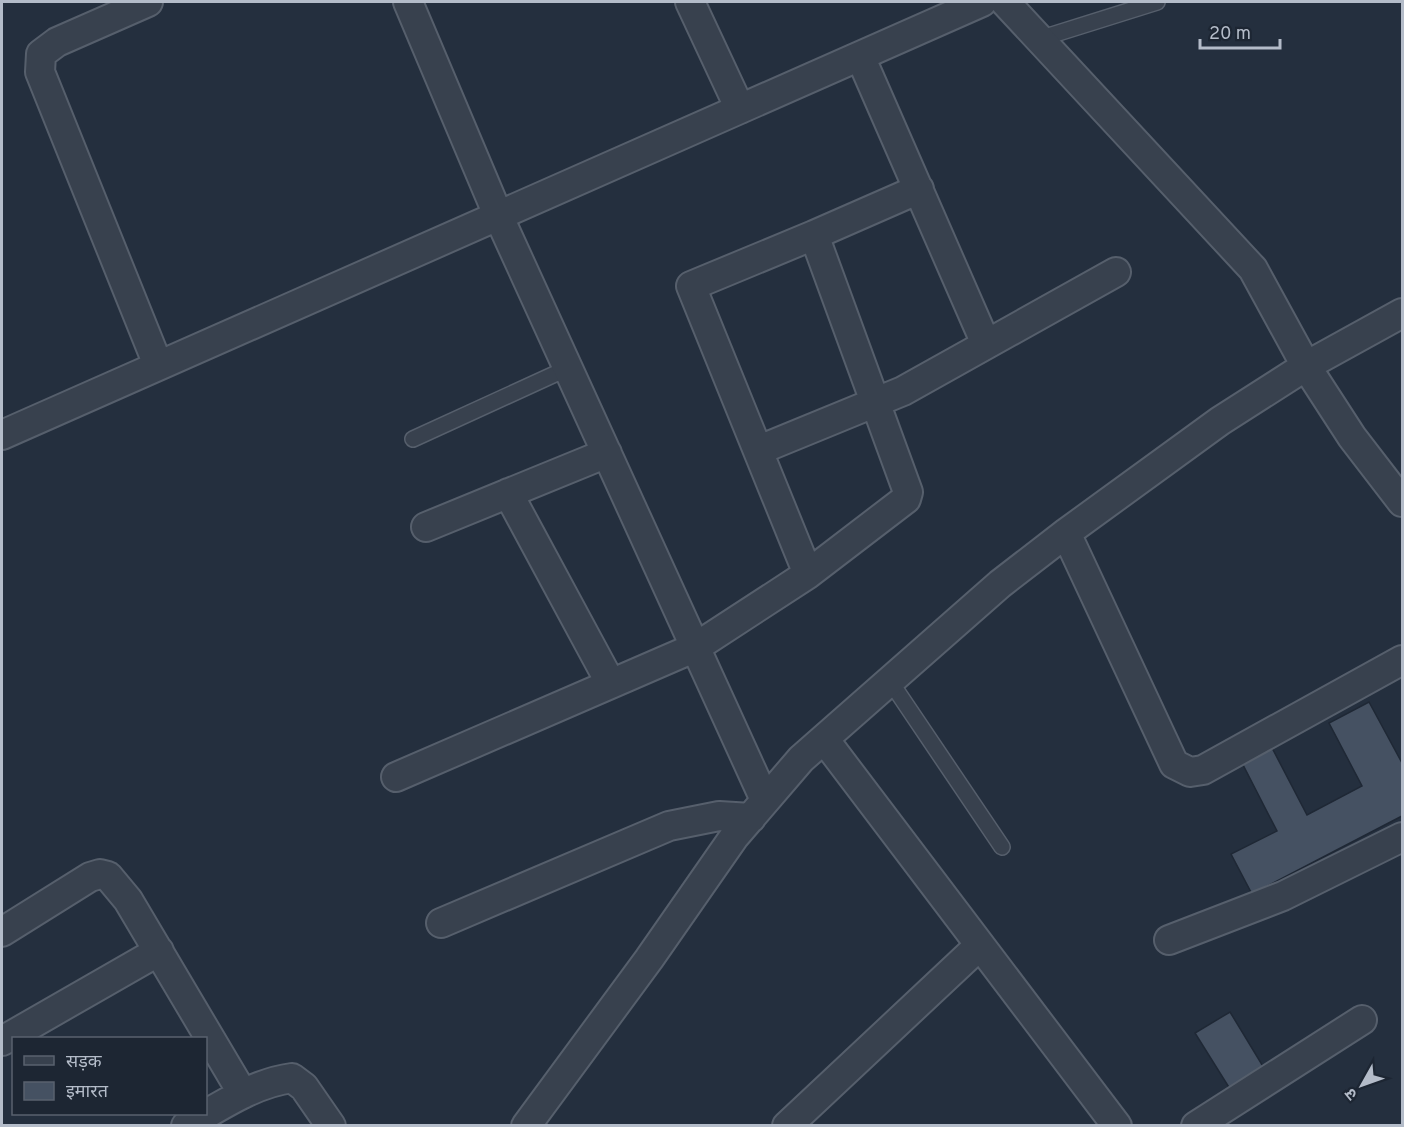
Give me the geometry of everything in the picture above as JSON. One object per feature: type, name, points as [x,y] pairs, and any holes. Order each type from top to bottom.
[{"type":"street","points":[[148,2],[57,42],[40,54],[40,72],[158,365]]},
{"type":"street","points":[[408,2],[498,215],[696,647],[758,809]]},
{"type":"street","points":[[2,435],[982,2]]},
{"type":"street","points":[[1005,2],[1253,268],[1306,366],[1352,437],[1402,502]]},
{"type":"street","points":[[700,5],[740,109]]},
{"type":"street","points":[[860,56],[986,344]]},
{"type":"street","points":[[807,574],[692,286],[919,189]]},
{"type":"street","points":[[396,777],[696,647],[807,574],[906,499],[907,485],[814,235]]},
{"type":"street","points":[[759,450],[903,391],[1116,272]]},
{"type":"street","points":[[526,1125],[758,809],[801,759],[1000,584],[1066,533],[1220,421],[1306,366],[1402,313]]},
{"type":"street","points":[[426,527],[607,453]]},
{"type":"street","points":[[508,493],[611,684]]},
{"type":"street","points":[[1066,533],[1174,764],[1190,772],[1203,770],[1243,749],[1402,660]]},
{"type":"street","points":[[824,739],[1117,1125]]},
{"type":"street","points":[[441,923],[669,826],[758,809]]},
{"type":"street","points":[[1168,940],[1283,896],[1402,837]]},
{"type":"street","points":[[2,932],[100,874],[108,876],[128,900],[243,1094]]},
{"type":"street","points":[[787,1125],[980,945]]},
{"type":"street","points":[[2,1041],[159,951]]},
{"type":"street","points":[[1196,1125],[1362,1020]]},
{"type":"street","points":[[207,1114],[243,1094],[278,1080],[292,1078],[304,1087],[331,1125]]},
{"type":"street","points":[[186,1125],[204,1115]]},
{"type":"lane","points":[[1040,39],[1157,2]]},
{"type":"lane","points":[[413,439],[568,368]]},
{"type":"lane","points":[[890,681],[1002,847]]},
{"type":"building","points":[[1369,702],[1402,763],[1402,816],[1252,894],[1231,854],[1277,831],[1240,759],[1270,744],[1307,815],[1362,786],[1329,723]]},
{"type":"building","points":[[1230,1012],[1264,1068],[1230,1089],[1195,1033]]}]
